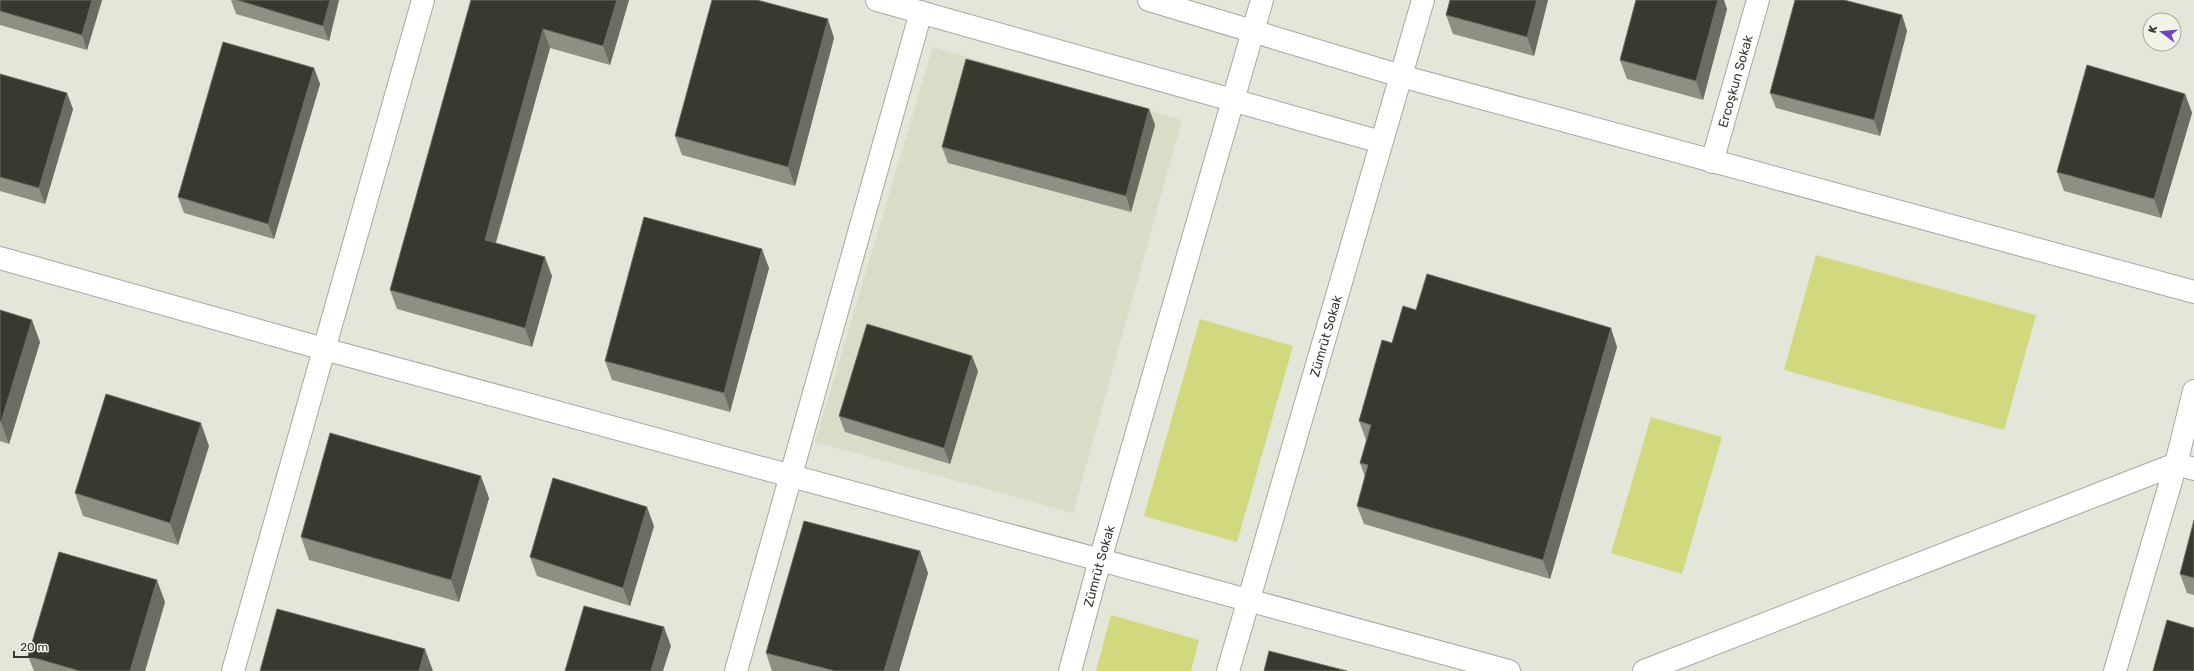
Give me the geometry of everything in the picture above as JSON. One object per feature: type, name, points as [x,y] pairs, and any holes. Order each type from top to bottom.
[{"type":"street","points":[[233,671],[423,0]]},
{"type":"street","points":[[877,0],[1381,142]]},
{"type":"street","points":[[1149,0],[1401,76],[1712,162],[2194,292]]},
{"type":"street","name":"Zümrüt Sokak","points":[[1070,671],[1100,560],[1262,0]]},
{"type":"street","name":"Zümrüt Sokak","points":[[1228,671],[1247,600],[1423,0]]},
{"type":"street","name":"Ercoşkun Sokak","points":[[1712,162],[1758,0]]},
{"type":"street","points":[[736,671],[920,12]]},
{"type":"street","points":[[0,258],[324,349],[1509,671]]},
{"type":"street","points":[[2116,671],[2185,466],[2194,391]]},
{"type":"street","points":[[1644,671],[2185,466]]},
{"type":"shaded area","points":[[933,47],[1182,120],[1073,513],[815,442]]},
{"type":"green space","points":[[1816,255],[2036,315],[2004,430],[1784,370]]},
{"type":"green space","points":[[1200,319],[1293,346],[1237,542],[1144,516]]},
{"type":"green space","points":[[1651,417],[1722,437],[1682,574],[1611,553]]},
{"type":"green space","points":[[1111,615],[1199,640],[1191,671],[1096,671]]},
{"type":"building","points":[[0,0],[92,0],[82,35],[0,11]]},
{"type":"building","points":[[237,0],[330,0],[323,26]]},
{"type":"building","points":[[471,0],[617,0],[603,46],[543,29],[485,240],[545,257],[525,328],[390,290]]},
{"type":"building","points":[[712,0],[757,0],[828,19],[788,167],[675,136]]},
{"type":"building","points":[[1450,0],[1537,0],[1527,37],[1446,15]]},
{"type":"building","points":[[1636,0],[1718,0],[1696,81],[1620,60]]},
{"type":"building","points":[[1795,0],[1844,0],[1902,15],[1874,120],[1770,93]]},
{"type":"building","points":[[223,42],[314,68],[268,224],[178,197]]},
{"type":"building","points":[[966,59],[1149,109],[1126,196],[942,147]]},
{"type":"building","points":[[2087,65],[2185,94],[2154,199],[2057,172]]},
{"type":"building","points":[[0,74],[67,93],[39,188],[0,177]]},
{"type":"building","points":[[644,217],[762,249],[724,393],[605,361]]},
{"type":"building","points":[[1427,274],[1611,328],[1543,560],[1357,506],[1368,465],[1360,463],[1371,425],[1359,421],[1382,340],[1392,343],[1403,306],[1416,310]]},
{"type":"building","points":[[0,310],[32,320],[1,422],[0,421]]},
{"type":"building","points":[[867,324],[972,356],[944,448],[839,416]]},
{"type":"building","points":[[106,394],[201,423],[170,523],[75,493]]},
{"type":"building","points":[[330,433],[481,476],[451,580],[301,537]]},
{"type":"building","points":[[553,478],[647,507],[623,588],[530,557]]},
{"type":"building","points":[[2194,520],[2194,578],[2180,574]]},
{"type":"building","points":[[804,521],[920,551],[884,671],[835,671],[766,653]]},
{"type":"building","points":[[59,552],[157,580],[130,671],[80,671],[28,656]]},
{"type":"building","points":[[584,606],[664,627],[651,671],[565,671]]},
{"type":"building","points":[[277,609],[425,649],[419,671],[260,671]]},
{"type":"building","points":[[2167,620],[2194,628],[2194,671],[2153,671]]},
{"type":"building","points":[[1269,651],[1347,671],[1264,671]]}]
